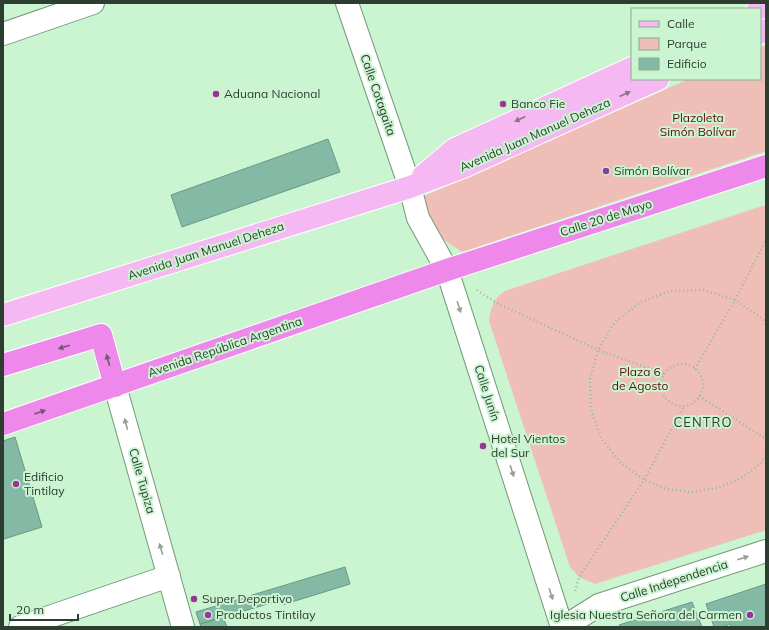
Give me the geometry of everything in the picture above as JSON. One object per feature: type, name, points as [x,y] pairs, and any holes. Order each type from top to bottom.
[{"type":"highway","name":"Calle 20 de Mayo","points":[[447,270],[766,166]]},
{"type":"highway","name":"Avenida República Argentina","points":[[3,424],[447,270]]},
{"type":"highway","name":"Calle Tupiza","points":[[3,365],[102,335],[115,386]]},
{"type":"main road","name":"Avenida Juan Manuel Deheza","points":[[410,187],[455,150],[631,68]]},
{"type":"main road","name":"Avenida Juan Manuel Deheza","points":[[3,315],[410,187],[463,168],[656,80]]},
{"type":"street","points":[[3,34],[93,3]]},
{"type":"street","name":"Calle Cotagaita","points":[[347,3],[410,187]]},
{"type":"street","name":"Calle Junín","points":[[410,187],[418,218],[447,270],[563,627]]},
{"type":"street","name":"Calle Tupiza","points":[[115,386],[183,627]]},
{"type":"street","name":"Calle Independencia","points":[[563,627],[598,605],[766,551]]},
{"type":"street","points":[[20,627],[168,576]]},
{"type":"path","points":[[695,369],[735,300],[766,240]]},
{"type":"path","points":[[447,270],[495,302],[598,350],[664,374]]},
{"type":"path","points":[[766,324],[762,319],[735,300],[704,290],[671,291],[641,302],[615,322],[598,350],[590,379],[591,409],[601,438],[620,462],[644,480],[673,490],[692,492],[717,488],[740,479],[760,464],[766,456]]},
{"type":"path","points":[[675,365],[689,365],[695,369],[701,379],[702,385],[699,396],[693,403],[684,406],[671,403],[663,393],[661,387],[664,374],[675,365]]},
{"type":"path","points":[[699,396],[766,439]]},
{"type":"path","points":[[575,592],[579,577],[644,480],[684,406]]},
{"type":"green space","name":"Plazoleta Simón Bolívar","points":[[766,45],[766,151],[462,252],[437,235],[422,197],[687,80],[761,80],[761,48]]},
{"type":"green space","name":"Plaza 6 de Agosto","points":[[762,206],[766,206],[766,530],[595,584],[579,577],[570,567],[489,321],[493,304],[495,300],[505,291]]},
{"type":"building","points":[[328,139],[340,172],[182,227],[171,195]]},
{"type":"building","name":"Edificio Tintilay","points":[[15,437],[42,527],[4,539],[3,441]]},
{"type":"building","points":[[345,567],[350,584],[282,605],[281,600],[200,624],[196,612]]},
{"type":"building","points":[[766,584],[766,627],[731,627],[730,624],[722,627],[714,627],[706,604]]},
{"type":"building","points":[[692,602],[702,627],[620,627],[619,625]]},
{"type":"building","points":[[223,617],[227,627],[201,627],[200,624]]},
{"type":"place","name":"Aduana Nacional","points":[[216,94]]},
{"type":"place","name":"Banco Fie","points":[[503,104]]},
{"type":"place","name":"Simón Bolívar","points":[[606,171]]},
{"type":"place","name":"Hotel Vientos del Sur","points":[[483,446]]},
{"type":"place","name":"Edificio Tintilay","points":[[16,484]]},
{"type":"place","name":"Super Deportivo","points":[[194,599]]},
{"type":"place","name":"Productos Tintilay","points":[[208,615]]},
{"type":"place","name":"Iglesia Nuestra Señora del Carmen","points":[[750,615]]},
{"type":"district","name":"CENTRO","points":[[703,422]]}]
